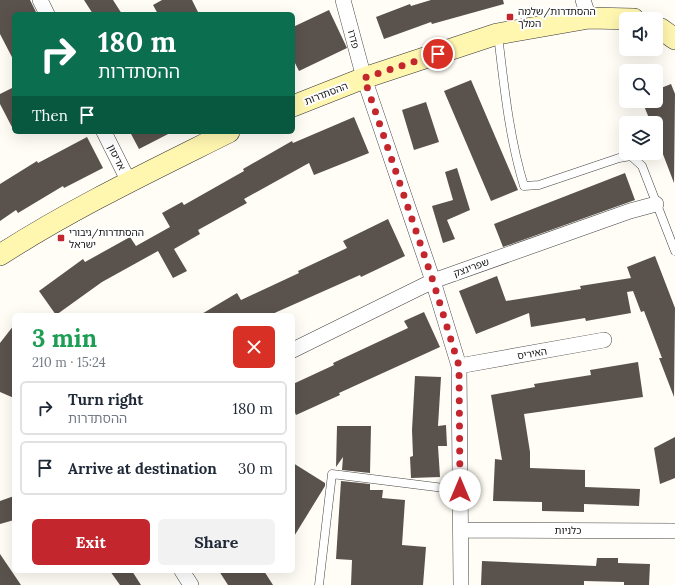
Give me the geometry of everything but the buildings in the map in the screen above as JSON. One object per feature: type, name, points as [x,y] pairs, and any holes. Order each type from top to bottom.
[{"type":"street","points":[[40,0],[46,12]]},
{"type":"street","name":"פדרו","points":[[343,0],[364,78],[433,281],[459,366],[461,585]]},
{"type":"street","name":"ההסתדרות","points":[[295,105],[364,78],[498,34],[586,9],[619,16]]},
{"type":"street","points":[[663,31],[675,38]]},
{"type":"street","name":"אדיסון","points":[[105,134],[129,182]]},
{"type":"street","points":[[0,255],[26,238],[129,182],[225,134]]},
{"type":"street","name":"שפרינצק","points":[[295,349],[433,281],[630,211],[656,204]]},
{"type":"street","name":"האיריס","points":[[459,366],[604,340]]},
{"type":"street","name":"כלניות","points":[[461,530],[675,531]]},
{"type":"street","points":[[183,573],[191,585]]},
{"type":"lane","points":[[498,34],[506,97],[518,165],[524,186],[539,185],[619,158],[631,156],[642,166],[675,251]]},
{"type":"lane","points":[[318,585],[332,474],[460,490]]},
{"type":"place","name":"ההסתדרות/שלמה המלך","points":[[510,17]]},
{"type":"place","name":"ההסתדרות/גיבורי ישראל","points":[[61,238]]},
{"type":"route","points":[[438,54],[364,78],[433,281],[459,366],[460,490]]}]
